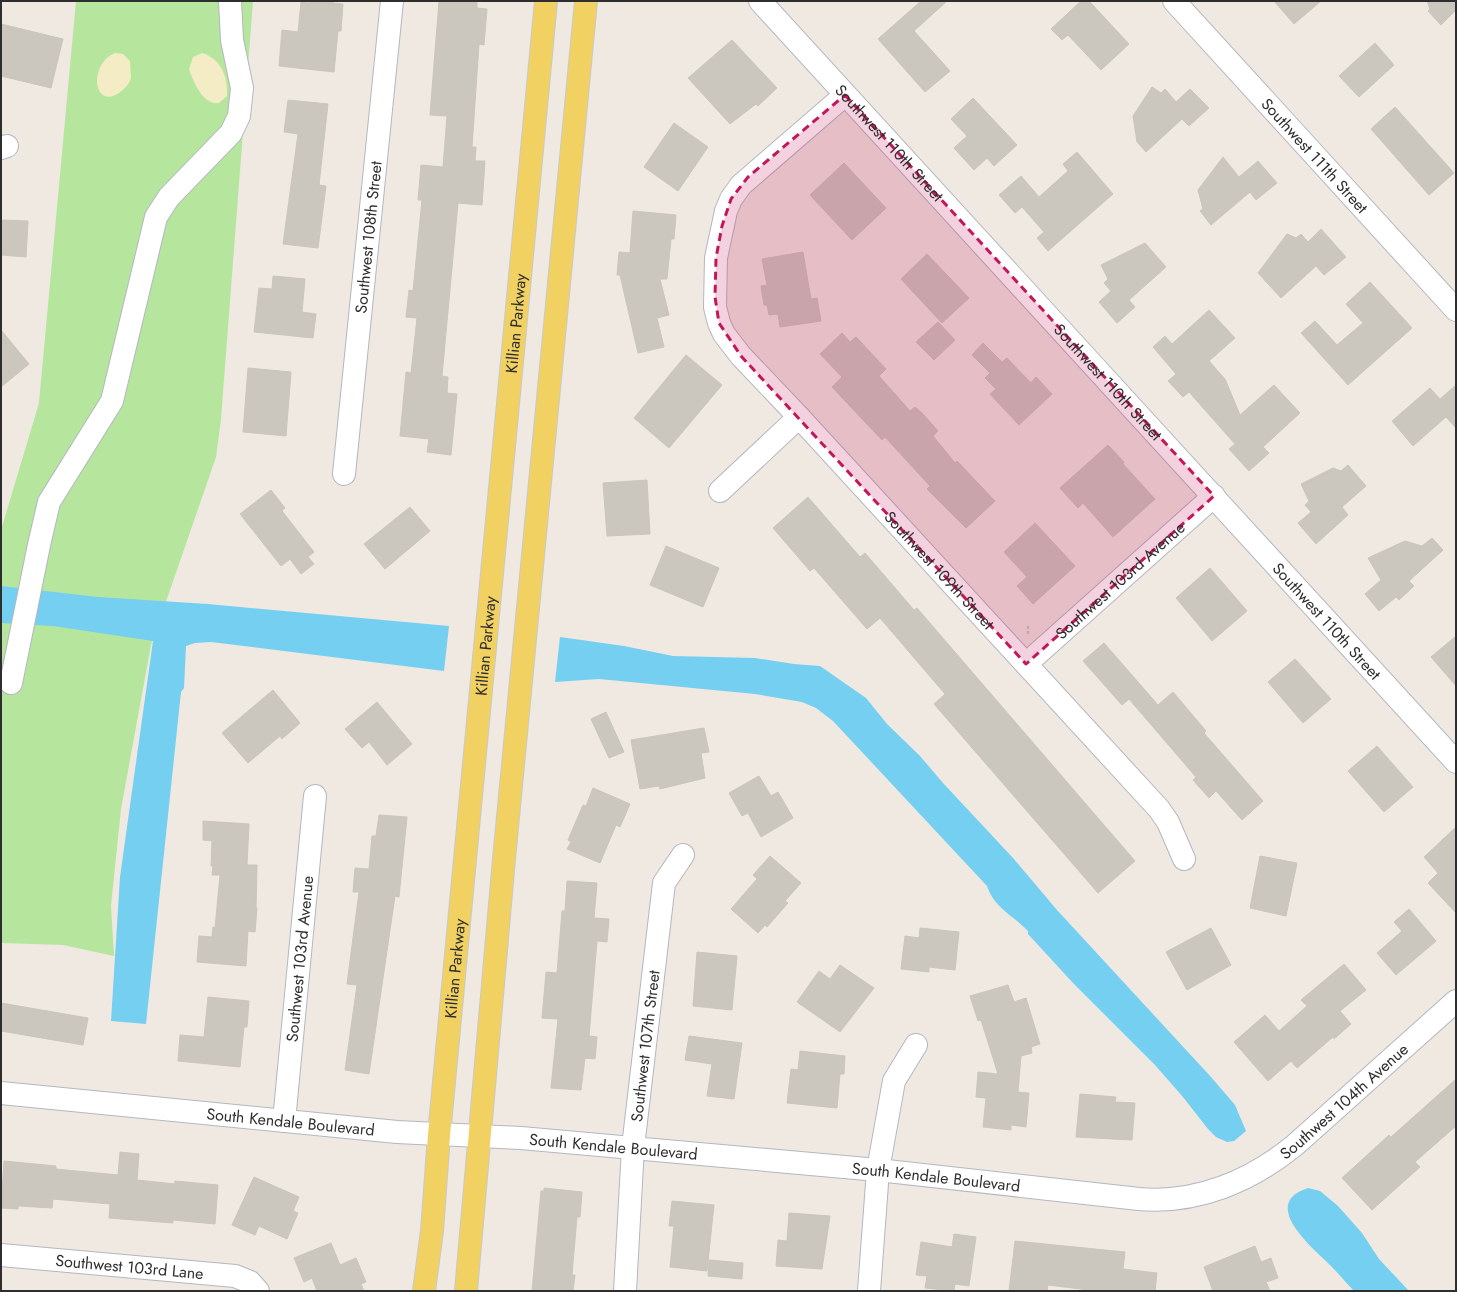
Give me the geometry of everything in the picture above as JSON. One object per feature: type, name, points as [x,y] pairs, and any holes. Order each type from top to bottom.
[{"type":"main road","name":"Killian Parkway","points":[[424,1291],[432,1230],[439,1135],[546,1]]},
{"type":"main road","points":[[466,1291],[504,859],[586,1]]},
{"type":"street","points":[[11,683],[31,581],[49,502],[112,401],[156,217],[169,197],[231,133],[239,116],[242,88],[232,40],[230,1]]},
{"type":"street","name":"Southwest 108th Street","points":[[344,474],[392,1]]},
{"type":"street","name":"Southwest 110th Street","points":[[760,1],[1456,762]]},
{"type":"street","name":"Southwest 111th Street","points":[[1174,1],[1456,310]]},
{"type":"street","name":"Southwest 109th Street","points":[[845,95],[748,177],[728,204],[722,226],[716,275],[715,307],[719,323],[724,334],[741,356],[1026,664],[1164,816],[1184,859]]},
{"type":"street","points":[[720,491],[798,417]]},
{"type":"street","name":"Southwest 103rd Avenue","points":[[1026,664],[1214,496]]},
{"type":"street","name":"Southwest 103rd Avenue","points":[[284,1121],[315,796]]},
{"type":"street","name":"Southwest 107th Street","points":[[625,1291],[633,1147],[664,883],[683,855]]},
{"type":"street","name":"Southwest 104th Avenue","points":[[1223,1188],[1248,1176],[1285,1153],[1456,1001]]},
{"type":"street","points":[[869,1291],[878,1170],[894,1081],[916,1046]]},
{"type":"street","name":"South Kendale Boulevard","points":[[1,1093],[439,1135],[480,1136],[633,1147],[878,1170],[1153,1200],[1185,1199],[1223,1188]]},
{"type":"street","name":"Southwest 103rd Lane","points":[[1,1255],[235,1276],[245,1279],[257,1289]]},
{"type":"path","points":[[1028,626],[1028,635]]},
{"type":"highlighted area","points":[[845,95],[1214,496],[1026,664],[741,356],[719,323],[715,297],[716,258],[722,226],[731,199],[748,177]]},
{"type":"green space","points":[[76,1],[253,1],[221,419],[216,457],[151,645],[121,809],[111,906],[114,956],[63,945],[1,943],[1,530],[39,403]]},
{"type":"sand","points":[[115,53],[123,54],[130,61],[131,78],[128,85],[119,93],[110,97],[99,91],[97,84],[98,75],[101,66],[106,59]]},
{"type":"sand","points":[[202,53],[209,56],[219,64],[225,76],[227,96],[219,103],[208,101],[204,97],[196,86],[189,69],[193,57]]},
{"type":"water","points":[[1,586],[98,597],[208,604],[449,626],[444,671],[211,642],[195,643],[186,646],[184,688],[181,692],[146,1024],[111,1021],[120,877],[153,641],[53,626],[1,623]]},
{"type":"water","points":[[560,637],[624,646],[673,656],[755,658],[820,666],[866,698],[887,724],[920,756],[1013,858],[1057,910],[1211,1077],[1235,1105],[1246,1131],[1234,1141],[1227,1142],[1216,1137],[1155,1065],[1073,983],[1028,934],[1028,931],[999,906],[990,894],[987,886],[833,721],[816,708],[802,702],[755,694],[599,679],[555,682]]},
{"type":"water","points":[[1308,1188],[1320,1191],[1338,1206],[1362,1233],[1379,1259],[1409,1291],[1354,1291],[1294,1227],[1289,1215],[1288,1205],[1294,1195]]},
{"type":"building","points":[[310,1],[333,1],[333,3],[343,4],[341,31],[338,31],[334,72],[279,66],[282,30],[298,32],[301,2],[310,3]]},
{"type":"building","points":[[439,1],[477,1],[477,8],[487,9],[484,45],[479,44],[472,147],[476,147],[475,161],[485,161],[482,205],[458,203],[442,376],[448,377],[447,393],[457,394],[451,455],[427,452],[429,439],[400,436],[406,372],[411,373],[417,318],[406,317],[409,290],[413,291],[422,200],[418,200],[421,165],[443,167],[447,116],[430,115]]},
{"type":"building","points":[[921,1],[947,1],[914,31],[950,71],[925,92],[878,39]]},
{"type":"building","points":[[1081,1],[1089,1],[1129,44],[1101,70],[1068,35],[1062,40],[1051,29]]},
{"type":"building","points":[[1274,1],[1321,1],[1294,24]]},
{"type":"building","points":[[1427,1],[1456,1],[1456,10],[1441,25],[1428,11],[1430,9]]},
{"type":"building","points":[[1,24],[63,39],[51,88],[1,76]]},
{"type":"building","points":[[732,40],[777,88],[758,106],[756,104],[730,124],[688,78]]},
{"type":"building","points":[[1375,43],[1394,65],[1359,97],[1339,76]]},
{"type":"building","points":[[1152,87],[1161,93],[1165,89],[1176,102],[1190,89],[1209,108],[1189,126],[1182,119],[1146,152],[1137,142],[1133,116]]},
{"type":"building","points":[[973,98],[1017,145],[994,166],[987,158],[974,170],[954,148],[967,136],[951,119]]},
{"type":"building","points":[[288,100],[328,104],[319,185],[326,186],[318,248],[283,244],[298,134],[284,132]]},
{"type":"building","points":[[1395,107],[1454,173],[1429,195],[1371,129]]},
{"type":"building","points":[[674,123],[708,147],[678,191],[644,167]]},
{"type":"building","points":[[1077,152],[1113,194],[1048,251],[1037,238],[1044,232],[1022,207],[1015,213],[999,195],[1021,176],[1039,197],[1068,171],[1063,164]]},
{"type":"building","points":[[1223,157],[1239,177],[1258,161],[1277,183],[1256,200],[1250,192],[1211,225],[1200,211],[1203,209],[1198,190]]},
{"type":"building","points":[[844,163],[886,208],[852,240],[810,195]]},
{"type":"building","points":[[633,211],[676,215],[674,239],[671,239],[667,279],[660,279],[669,315],[657,318],[664,347],[638,353],[620,275],[617,275],[619,252],[630,253]]},
{"type":"building","points":[[1,220],[28,221],[26,257],[1,255]]},
{"type":"building","points":[[1321,229],[1346,257],[1324,275],[1316,266],[1281,298],[1258,273],[1287,234],[1296,238],[1301,234],[1308,242]]},
{"type":"building","points":[[1145,243],[1166,267],[1129,300],[1135,307],[1117,323],[1099,302],[1111,291],[1104,283],[1108,279],[1101,265]]},
{"type":"building","points":[[803,252],[811,299],[817,298],[821,321],[780,327],[778,314],[769,315],[767,305],[764,305],[761,286],[767,285],[762,259]]},
{"type":"building","points":[[927,254],[969,298],[942,323],[901,279]]},
{"type":"building","points":[[273,276],[305,279],[302,312],[316,314],[313,338],[254,332],[259,288],[272,289]]},
{"type":"building","points":[[1370,282],[1412,328],[1348,385],[1301,333],[1315,321],[1337,345],[1363,323],[1346,304]]},
{"type":"building","points":[[1209,310],[1235,338],[1209,361],[1225,379],[1240,415],[1274,385],[1300,413],[1263,447],[1269,453],[1249,471],[1229,449],[1235,444],[1189,392],[1183,397],[1168,381],[1176,374],[1153,347],[1165,336],[1172,344]]},
{"type":"building","points":[[938,322],[955,340],[934,360],[916,342]]},
{"type":"building","points":[[1,330],[29,364],[1,387]]},
{"type":"building","points":[[842,333],[850,342],[856,337],[886,369],[879,376],[910,411],[915,407],[922,413],[938,431],[933,436],[955,463],[957,461],[995,501],[966,528],[927,489],[930,486],[885,437],[882,440],[832,387],[842,377],[820,354]]},
{"type":"building","points":[[983,343],[1002,362],[1007,358],[1031,383],[1036,377],[1052,394],[1019,425],[990,394],[996,389],[985,378],[990,373],[972,355]]},
{"type":"building","points":[[686,355],[722,385],[669,448],[634,418]]},
{"type":"building","points":[[248,368],[291,372],[286,436],[243,432]]},
{"type":"building","points":[[1456,385],[1456,428],[1446,417],[1413,446],[1392,421],[1430,388],[1440,399]]},
{"type":"building","points":[[1108,445],[1155,499],[1113,537],[1083,503],[1078,508],[1060,488]]},
{"type":"building","points":[[1348,465],[1366,486],[1342,507],[1348,515],[1316,544],[1298,523],[1311,512],[1305,505],[1309,501],[1301,484],[1333,468],[1341,471]]},
{"type":"building","points":[[647,480],[650,534],[607,536],[603,483]]},
{"type":"building","points":[[271,490],[285,508],[282,511],[314,552],[308,557],[314,564],[301,574],[290,559],[281,566],[240,514]]},
{"type":"building","points":[[808,497],[860,557],[865,553],[914,610],[917,608],[1135,861],[1098,893],[934,704],[945,694],[880,618],[867,629],[814,568],[810,571],[773,528]]},
{"type":"building","points":[[410,507],[430,531],[385,569],[364,544]]},
{"type":"building","points":[[1035,523],[1075,566],[1033,604],[1017,586],[1027,577],[1004,552]]},
{"type":"building","points":[[1432,538],[1443,550],[1409,581],[1414,586],[1399,600],[1396,597],[1379,611],[1365,594],[1381,580],[1368,558],[1405,541],[1422,546]]},
{"type":"building","points":[[666,546],[719,568],[703,607],[650,585]]},
{"type":"building","points":[[1210,568],[1247,611],[1212,641],[1176,598]]},
{"type":"building","points":[[1456,636],[1456,686],[1431,657]]},
{"type":"building","points":[[1104,643],[1158,705],[1173,692],[1206,731],[1204,733],[1263,801],[1242,820],[1216,791],[1209,798],[1193,780],[1196,777],[1129,699],[1122,705],[1083,661]]},
{"type":"building","points":[[1295,659],[1331,699],[1303,723],[1268,682]]},
{"type":"building","points":[[273,690],[300,723],[282,739],[280,736],[248,763],[222,733]]},
{"type":"building","points":[[377,702],[412,744],[387,765],[369,742],[362,748],[345,729]]},
{"type":"building","points":[[606,712],[624,752],[609,758],[591,719]]},
{"type":"building","points":[[704,728],[709,752],[701,753],[705,778],[660,789],[659,786],[640,789],[631,740]]},
{"type":"building","points":[[1377,746],[1413,787],[1384,812],[1348,771]]},
{"type":"building","points":[[759,776],[771,796],[778,792],[793,818],[761,837],[748,813],[742,816],[729,793]]},
{"type":"building","points":[[593,788],[630,804],[620,827],[616,825],[600,863],[567,849],[571,842],[568,840],[583,805],[586,806]]},
{"type":"building","points":[[379,815],[407,817],[399,897],[395,896],[369,1074],[345,1070],[357,985],[347,984],[359,892],[353,892],[355,868],[369,869],[372,836],[376,836]]},
{"type":"building","points":[[203,821],[249,824],[247,865],[257,865],[257,908],[255,932],[248,931],[246,966],[197,962],[199,936],[212,937],[213,927],[215,928],[220,875],[212,875],[212,841],[203,840]]},
{"type":"building","points":[[1456,827],[1456,913],[1428,883],[1438,873],[1424,857]]},
{"type":"building","points":[[770,856],[801,883],[785,901],[788,903],[767,927],[765,925],[758,933],[731,909],[757,879],[753,875]]},
{"type":"building","points":[[1260,856],[1297,863],[1286,916],[1250,908]]},
{"type":"building","points":[[567,881],[597,883],[594,918],[609,919],[607,942],[597,941],[589,1036],[597,1037],[595,1059],[585,1058],[581,1090],[551,1088],[558,1019],[542,1018],[546,972],[557,973],[562,911],[565,911]]},
{"type":"building","points":[[1409,909],[1436,941],[1396,975],[1377,953],[1402,931],[1394,922]]},
{"type":"building","points":[[920,928],[959,932],[955,970],[929,967],[929,972],[901,969],[905,936],[919,938]]},
{"type":"building","points":[[1211,928],[1231,965],[1187,990],[1166,952]]},
{"type":"building","points":[[697,952],[737,956],[732,1010],[693,1006]]},
{"type":"building","points":[[1344,964],[1366,990],[1340,1011],[1351,1024],[1334,1039],[1333,1037],[1297,1068],[1291,1061],[1268,1081],[1234,1042],[1265,1015],[1279,1031],[1307,1006],[1301,1000]]},
{"type":"building","points":[[840,965],[874,988],[840,1032],[797,1002],[819,971],[830,979]]},
{"type":"building","points":[[1008,985],[1014,1002],[1026,998],[1040,1044],[1031,1047],[1032,1053],[1021,1056],[1018,1092],[1029,1093],[1026,1127],[1011,1125],[1011,1130],[983,1127],[986,1098],[976,1097],[978,1072],[998,1074],[981,1020],[978,1021],[970,996]]},
{"type":"building","points":[[208,997],[249,1001],[247,1027],[244,1027],[240,1067],[178,1061],[180,1035],[204,1037]]},
{"type":"building","points":[[1,1003],[88,1018],[83,1045],[1,1031]]},
{"type":"building","points":[[689,1036],[742,1043],[734,1099],[707,1096],[712,1064],[685,1060]]},
{"type":"building","points":[[800,1051],[845,1056],[844,1074],[840,1074],[837,1108],[787,1103],[791,1069],[798,1070]]},
{"type":"building","points":[[1456,1079],[1456,1126],[1415,1162],[1420,1167],[1372,1210],[1342,1178],[1389,1135],[1391,1137]]},
{"type":"building","points":[[1080,1094],[1116,1097],[1115,1102],[1135,1103],[1132,1140],[1076,1137]]},
{"type":"building","points":[[120,1152],[139,1154],[137,1180],[175,1184],[175,1181],[218,1185],[215,1224],[173,1220],[173,1223],[109,1218],[110,1204],[53,1199],[52,1208],[18,1206],[18,1209],[1,1208],[4,1161],[56,1166],[56,1169],[118,1175]]},
{"type":"building","points":[[254,1177],[299,1197],[293,1211],[298,1213],[287,1239],[259,1226],[255,1235],[232,1225]]},
{"type":"building","points":[[544,1188],[582,1192],[580,1217],[577,1217],[572,1275],[575,1275],[573,1291],[532,1291],[541,1191],[544,1191]]},
{"type":"building","points":[[672,1201],[714,1205],[707,1271],[670,1267],[674,1226],[669,1226]]},
{"type":"building","points":[[789,1213],[830,1216],[822,1269],[776,1266],[778,1240],[787,1241]]},
{"type":"building","points":[[954,1234],[976,1237],[969,1286],[955,1284],[954,1291],[925,1288],[927,1276],[916,1275],[921,1242],[952,1247]]},
{"type":"building","points":[[1015,1241],[1125,1252],[1123,1269],[1157,1273],[1155,1291],[1097,1291],[1048,1285],[1047,1291],[1009,1291]]},
{"type":"building","points":[[331,1243],[340,1265],[356,1258],[366,1282],[361,1284],[364,1291],[317,1291],[312,1278],[304,1282],[294,1258]]},
{"type":"building","points":[[1255,1246],[1261,1262],[1271,1258],[1278,1278],[1266,1282],[1270,1291],[1213,1291],[1204,1267]]},
{"type":"building","points":[[709,1260],[743,1263],[742,1279],[708,1276]]}]
